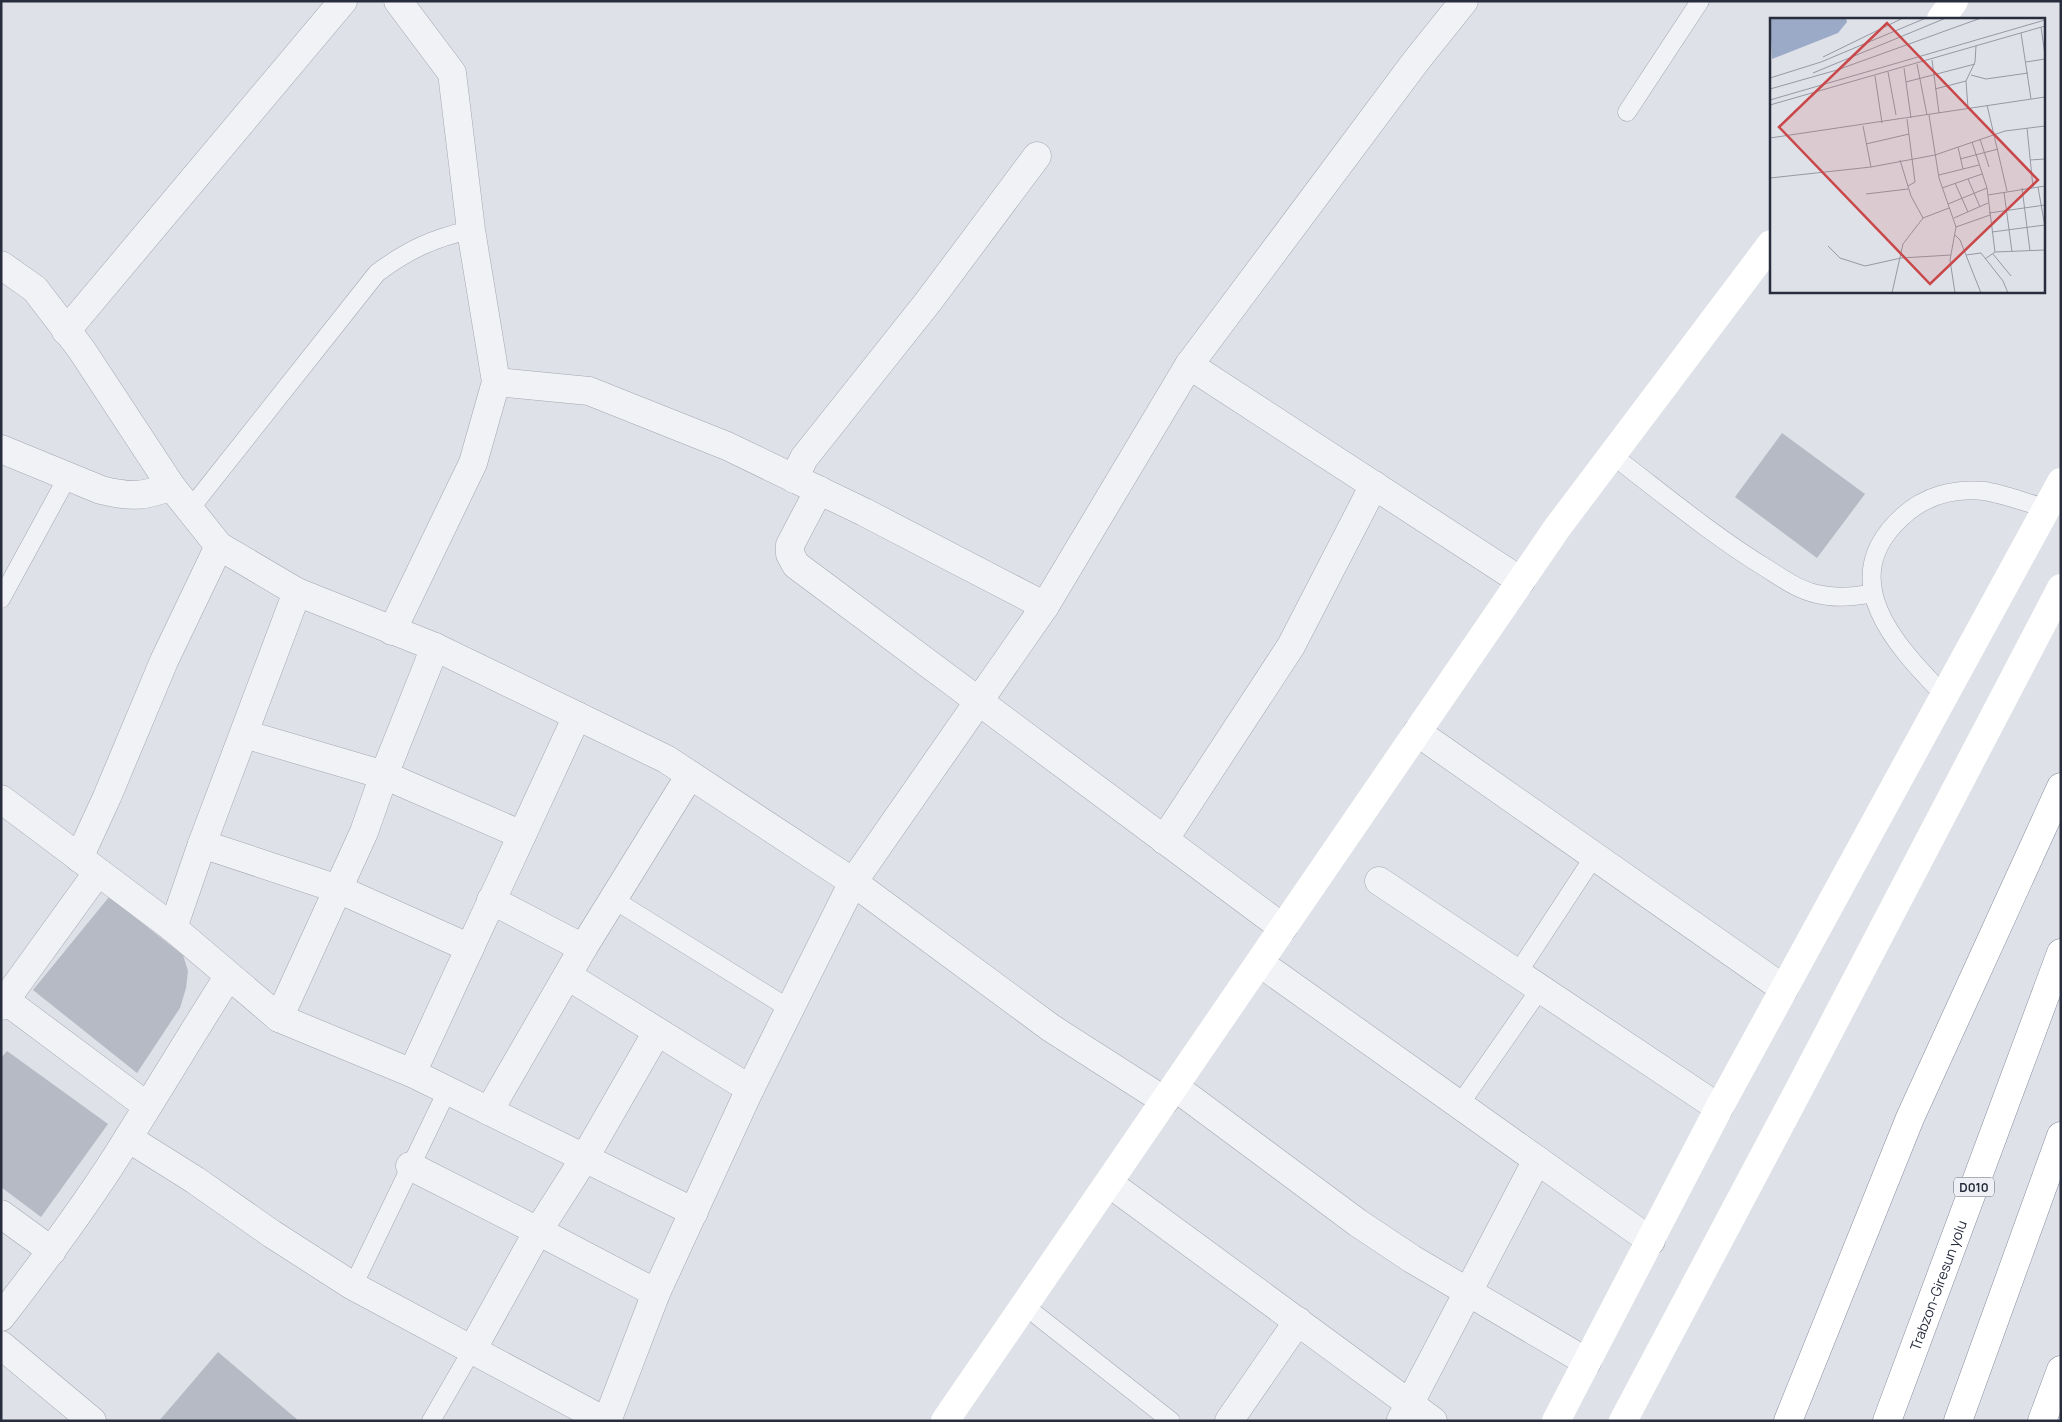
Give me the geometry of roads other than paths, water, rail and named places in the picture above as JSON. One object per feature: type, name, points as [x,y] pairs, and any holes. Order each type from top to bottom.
[{"type":"main road","points":[[948,1420],[1024,1306],[1557,528],[1770,245]]},
{"type":"main road","points":[[1556,1421],[1719,1108],[2061,482]]},
{"type":"main road","points":[[1623,1421],[2061,588]]},
{"type":"main road","points":[[1788,1421],[1910,1118],[2061,787]]},
{"type":"main road","name":"Trabzon-Giresun yolu","points":[[1887,1421],[2061,953]]},
{"type":"main road","points":[[1958,1421],[2061,1136]]},
{"type":"main road","points":[[2042,1421],[2061,1370]]},
{"type":"street","points":[[66,331],[343,1]]},
{"type":"street","points":[[392,631],[473,463],[496,382],[471,230],[452,74],[398,1]]},
{"type":"street","points":[[128,1138],[195,1180],[272,1234],[353,1286],[606,1421],[656,1293],[750,1089],[853,882],[1045,606],[1189,365],[1416,61],[1464,1]]},
{"type":"street","points":[[794,479],[804,458],[928,302],[1037,156]]},
{"type":"street","points":[[1,265],[35,289],[66,331],[171,486],[219,546],[297,592],[434,647],[666,759],[853,882],[1052,1028],[1170,1094],[1412,1258],[1587,1362]]},
{"type":"street","points":[[1189,365],[1521,581]]},
{"type":"street","points":[[496,382],[589,391],[727,446],[819,490],[1045,606]]},
{"type":"street","points":[[1,449],[101,490],[126,495],[152,494],[171,486]]},
{"type":"street","points":[[1164,840],[1291,646],[1374,485]]},
{"type":"street","points":[[819,490],[790,545],[790,554],[796,566],[980,700],[1283,928]]},
{"type":"street","points":[[147,1106],[3,1001],[88,865],[107,797],[164,661],[219,546]]},
{"type":"street","points":[[173,928],[202,844],[297,592]]},
{"type":"street","points":[[278,1018],[364,832],[434,647]]},
{"type":"street","points":[[412,1073],[577,716]]},
{"type":"street","points":[[1417,732],[1784,989]]},
{"type":"street","points":[[244,734],[384,775],[522,835]]},
{"type":"street","points":[[489,1111],[583,948],[690,775]]},
{"type":"street","points":[[1,799],[173,928],[278,1018],[412,1073],[694,1212]]},
{"type":"street","points":[[202,844],[338,889],[470,948]]},
{"type":"street","points":[[1378,881],[1719,1108]]},
{"type":"street","points":[[491,900],[583,948]]},
{"type":"street","points":[[1260,962],[1651,1241]]},
{"type":"street","points":[[568,976],[750,1089]]},
{"type":"street","points":[[1,1317],[52,1251],[128,1138],[228,977]]},
{"type":"street","points":[[472,1350],[538,1231],[584,1159],[658,1032]]},
{"type":"street","points":[[1405,1412],[1538,1160]]},
{"type":"street","points":[[410,1166],[656,1293]]},
{"type":"street","points":[[1109,1182],[1298,1321],[1405,1412],[1433,1421]]},
{"type":"street","points":[[1,1214],[52,1251]]},
{"type":"street","points":[[1229,1421],[1298,1321]]},
{"type":"street","points":[[1,1345],[92,1421]]},
{"type":"lane","points":[[1627,112],[1700,1]]},
{"type":"lane","points":[[190,509],[377,273],[397,258],[419,246],[444,236],[471,230]]},
{"type":"lane","points":[[1612,455],[1742,553],[1799,588],[1816,594],[1835,597],[1854,597],[1873,593]]},
{"type":"lane","points":[[1,599],[68,476]]},
{"type":"lane","points":[[1944,694],[1910,660],[1887,627],[1873,593],[1874,560],[1879,546],[1898,520],[1924,501],[1939,495],[1962,491],[1984,491],[2046,508]]},
{"type":"lane","points":[[1518,974],[1595,856]]},
{"type":"lane","points":[[613,900],[790,1009]]},
{"type":"lane","points":[[1460,1104],[1540,989]]},
{"type":"lane","points":[[353,1286],[447,1091]]},
{"type":"lane","points":[[1024,1306],[1171,1421]]},
{"type":"lane","points":[[431,1421],[472,1350]]}]
